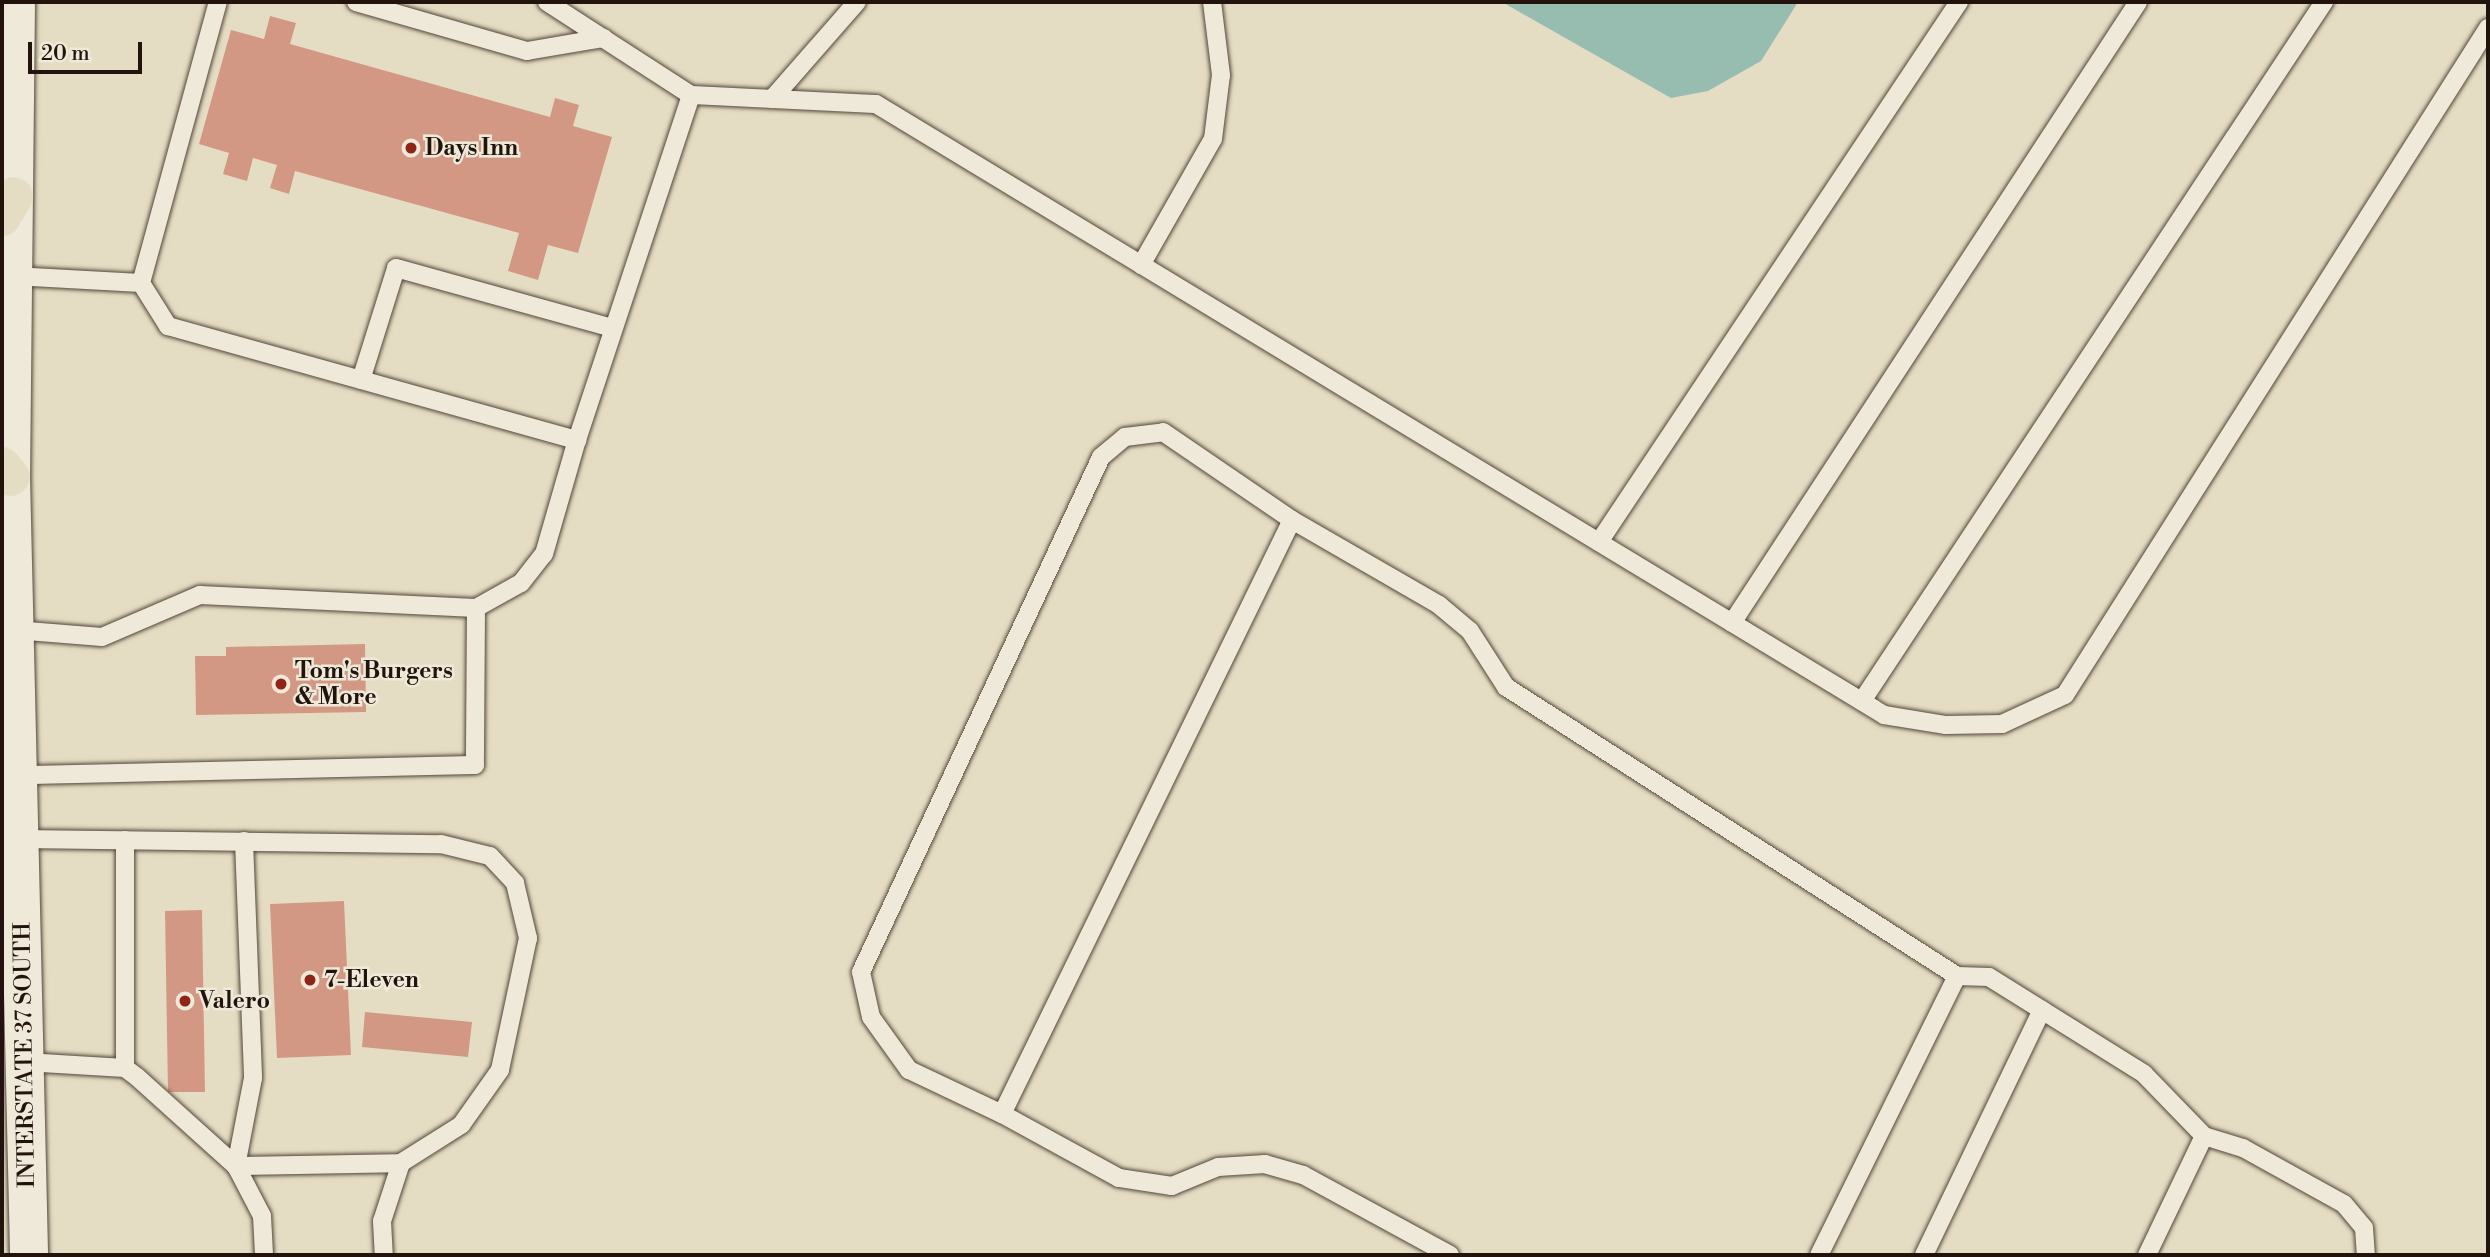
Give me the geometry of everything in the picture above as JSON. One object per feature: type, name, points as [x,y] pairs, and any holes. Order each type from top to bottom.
[{"type":"street","name":"INTERSTATE 37 SOUTH","points":[[16,2],[8,206],[13,276],[6,472],[15,630],[29,1255]]},
{"type":"lane","points":[[218,2],[141,283],[168,326],[577,440]]},
{"type":"lane","points":[[356,2],[527,51],[604,38]]},
{"type":"lane","points":[[547,2],[691,95],[876,104],[1884,715],[1946,725],[2002,724],[2065,695],[2488,28]]},
{"type":"lane","points":[[772,99],[857,2]]},
{"type":"lane","points":[[1141,265],[1213,139],[1221,75],[1212,2]]},
{"type":"lane","points":[[1599,542],[1959,2]]},
{"type":"lane","points":[[1732,623],[2138,2]]},
{"type":"lane","points":[[1862,701],[2324,2]]},
{"type":"lane","points":[[15,630],[102,637],[200,594],[476,608],[521,583],[544,554],[577,440],[691,95]]},
{"type":"lane","points":[[361,380],[396,268],[613,328]]},
{"type":"lane","points":[[13,276],[141,283]]},
{"type":"lane","points":[[1443,1254],[1303,1175],[1265,1164],[1218,1167],[1172,1186],[1119,1178],[1002,1114],[909,1070],[871,1017],[861,972],[1101,457],[1125,437],[1163,432],[1292,520],[1439,606],[1470,631],[1506,687],[1957,976],[1989,977],[2144,1074],[2204,1136],[2243,1148],[2344,1204],[2364,1228],[2366,1255]]},
{"type":"lane","points":[[1002,1114],[1292,520]]},
{"type":"lane","points":[[18,775],[475,765],[476,608]]},
{"type":"lane","points":[[20,839],[441,844],[490,856],[515,883],[528,938],[500,1070],[461,1125],[401,1163],[236,1166]]},
{"type":"lane","points":[[125,840],[125,1068]]},
{"type":"lane","points":[[236,1166],[253,1078],[244,841]]},
{"type":"lane","points":[[1819,1255],[1957,976]]},
{"type":"lane","points":[[1924,1255],[2042,1010]]},
{"type":"lane","points":[[25,1062],[125,1068],[236,1166],[262,1216],[264,1255]]},
{"type":"lane","points":[[2147,1255],[2204,1136]]},
{"type":"lane","points":[[384,1255],[382,1221],[401,1163]]},
{"type":"water","points":[[1502,2],[1798,2],[1761,61],[1708,91],[1671,98]]},
{"type":"building","name":"Days Inn","points":[[270,16],[296,23],[290,44],[550,117],[555,98],[579,105],[573,126],[612,137],[578,253],[548,245],[538,280],[508,271],[519,233],[295,171],[289,194],[270,188],[277,165],[253,158],[247,181],[223,174],[229,153],[199,144],[231,30],[264,39]]},
{"type":"building","name":"Tom's Burgers & More","points":[[365,644],[366,712],[196,715],[195,656],[226,656],[226,647]]},
{"type":"building","name":"7-Eleven","points":[[344,901],[351,1055],[277,1058],[270,904]]},
{"type":"building","name":"Valero","points":[[202,910],[205,1092],[168,1092],[165,911]]},
{"type":"building","points":[[365,1012],[472,1022],[468,1057],[362,1047]]},
{"type":"place","name":"Days Inn","points":[[411,148]]},
{"type":"place","name":"Tom's Burgers & More","points":[[281,684]]},
{"type":"place","name":"7-Eleven","points":[[310,980]]},
{"type":"place","name":"Valero","points":[[185,1001]]}]
